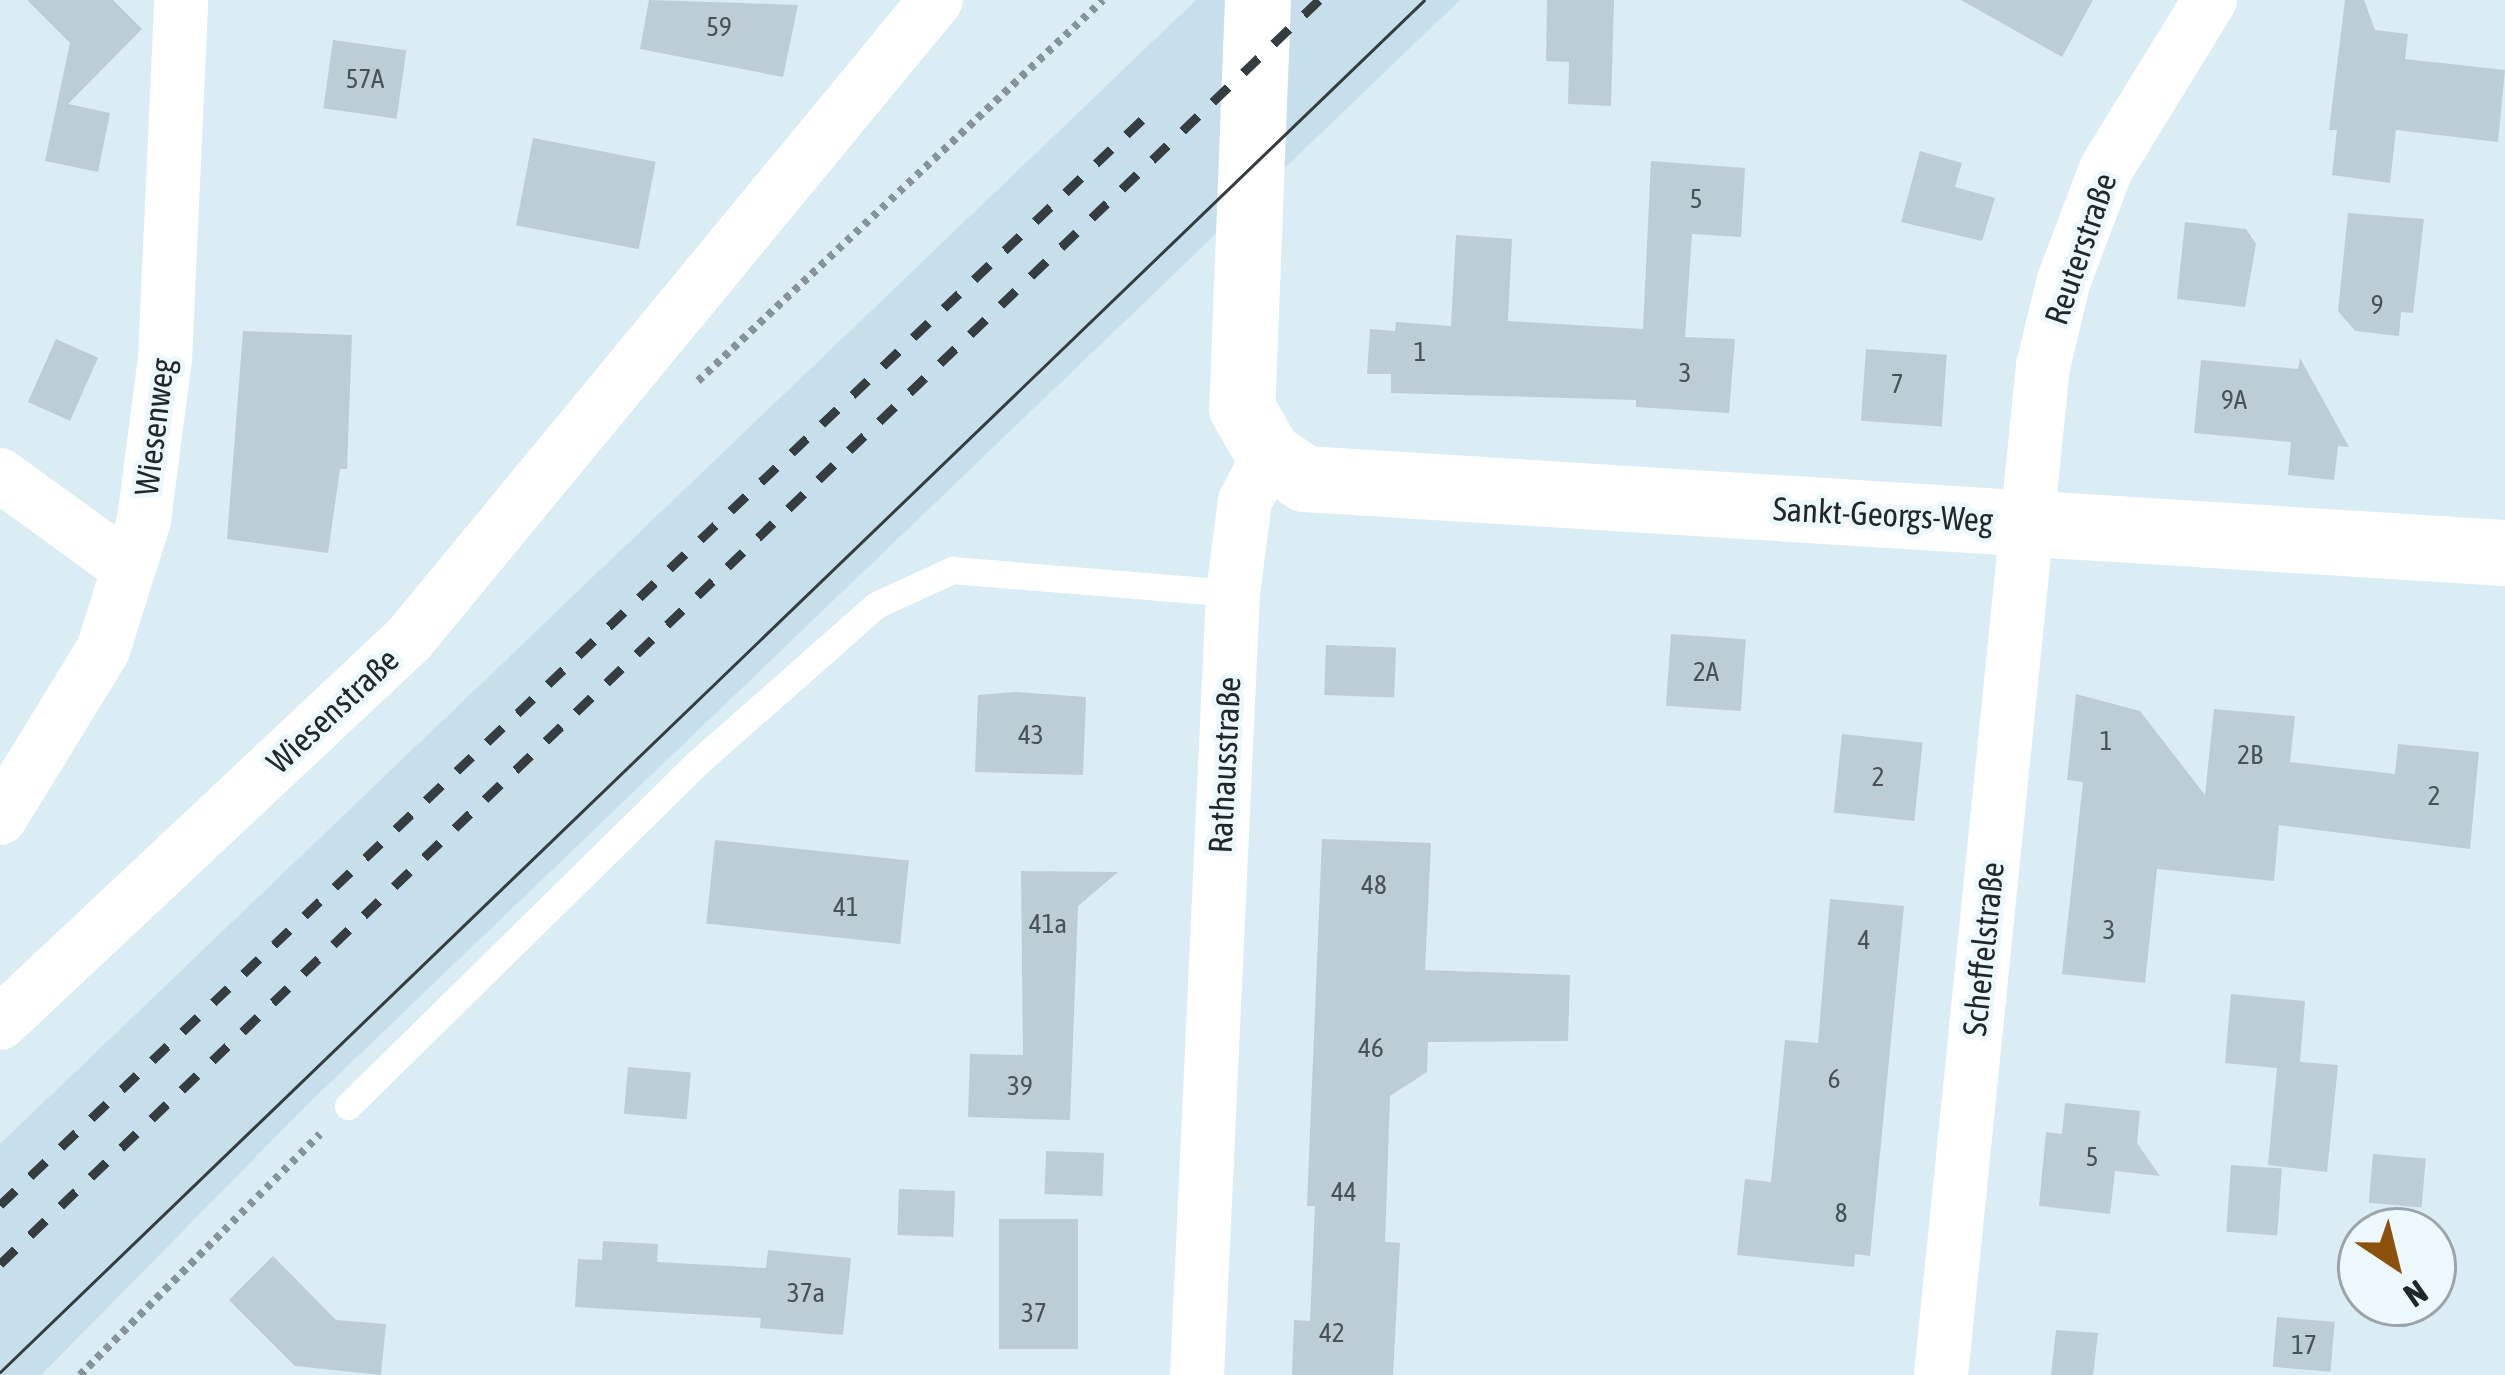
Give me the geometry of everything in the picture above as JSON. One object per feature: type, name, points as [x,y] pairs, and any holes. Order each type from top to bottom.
[{"type":"street","name":"Wiesenweg","points":[[0,818],[103,650],[158,452],[181,0]]},
{"type":"street","name":"Wiesenstraße","points":[[3,1016],[410,639],[936,0]]},
{"type":"street","points":[[1258,0],[1242,408],[1268,455]]},
{"type":"street","name":"Reuterstraße","points":[[2026,524],[2043,366],[2064,280],[2106,169],[2210,0]]},
{"type":"street","name":"Sankt-Georgs-Weg","points":[[1268,455],[1305,479],[2505,553]]},
{"type":"street","name":"Rathausstraße","points":[[1197,1375],[1233,593],[1245,501],[1268,455]]},
{"type":"street","points":[[0,475],[128,568]]},
{"type":"street","name":"Scheffelstraße","points":[[1941,1375],[2026,524]]},
{"type":"lane","points":[[348,1106],[763,700],[876,605],[952,570],[1233,593]]},
{"type":"path","points":[[633,368],[664,389],[698,380],[1103,0]]},
{"type":"path","points":[[80,1375],[348,1106]]},
{"type":"shaded area","points":[[1196,0],[1460,0],[312,1100],[41,1375],[0,1375],[0,1144]]},
{"type":"building","points":[[27,0],[113,0],[142,29],[68,104],[110,113],[98,172],[45,161],[70,43]]},
{"type":"building","points":[[649,0],[798,5],[783,77],[640,49]]},
{"type":"building","points":[[1547,0],[1614,0],[1611,106],[1568,104],[1569,62],[1546,61]]},
{"type":"building","points":[[1961,0],[2093,0],[2062,57]]},
{"type":"building","points":[[2345,0],[2364,0],[2375,30],[2408,34],[2405,59],[2505,70],[2498,142],[2396,130],[2390,183],[2332,175],[2337,130],[2329,130]]},
{"type":"building","points":[[333,40],[406,50],[397,119],[323,108]]},
{"type":"building","points":[[533,138],[656,162],[639,249],[516,225]]},
{"type":"building","points":[[1920,151],[1962,163],[1955,187],[1995,198],[1982,241],[1901,222]]},
{"type":"building","points":[[1651,161],[1745,168],[1741,237],[1692,234],[1685,337],[1735,339],[1729,413],[1636,407],[1636,400],[1391,393],[1391,374],[1367,374],[1370,329],[1395,331],[1396,322],[1451,326],[1456,235],[1512,239],[1508,321],[1643,329]]},
{"type":"building","points":[[2348,213],[2424,219],[2413,313],[2401,312],[2399,336],[2355,331],[2338,311]]},
{"type":"building","points":[[2185,222],[2246,229],[2256,244],[2245,307],[2177,299]]},
{"type":"building","points":[[243,331],[352,335],[347,469],[340,469],[328,553],[227,539]]},
{"type":"building","points":[[56,339],[98,358],[70,421],[28,402]]},
{"type":"building","points":[[1866,349],[1947,355],[1942,426],[1861,421]]},
{"type":"building","points":[[2300,358],[2349,447],[2338,446],[2334,480],[2288,475],[2291,442],[2194,433],[2201,360],[2298,369]]},
{"type":"building","points":[[1671,634],[1746,639],[1741,711],[1666,706]]},
{"type":"building","points":[[1326,645],[1396,647],[1394,697],[1324,695]]},
{"type":"building","points":[[1016,692],[1086,697],[1083,775],[975,772],[978,695]]},
{"type":"building","points":[[2076,694],[2140,711],[2205,795],[2214,709],[2295,716],[2290,762],[2395,774],[2398,744],[2479,752],[2470,849],[2279,825],[2274,881],[2157,869],[2145,983],[2062,974],[2083,782],[2067,780]]},
{"type":"building","points":[[1842,734],[1923,742],[1914,821],[1834,813]]},
{"type":"building","points":[[1322,839],[1431,843],[1425,970],[1570,975],[1568,1041],[1428,1042],[1427,1072],[1390,1096],[1385,1242],[1400,1243],[1393,1375],[1292,1375],[1294,1320],[1310,1321],[1315,1206],[1307,1206]]},
{"type":"building","points":[[715,840],[909,860],[900,944],[706,924]]},
{"type":"building","points":[[1021,871],[1118,872],[1078,906],[1070,1120],[968,1117],[970,1054],[1023,1055]]},
{"type":"building","points":[[1830,899],[1904,906],[1870,1256],[1855,1254],[1854,1267],[1737,1255],[1745,1179],[1771,1182],[1785,1040],[1818,1043]]},
{"type":"building","points":[[2231,994],[2305,1001],[2300,1062],[2338,1065],[2327,1172],[2268,1165],[2277,1068],[2225,1063]]},
{"type":"building","points":[[628,1067],[691,1072],[687,1119],[624,1114]]},
{"type":"building","points":[[2065,1103],[2140,1111],[2137,1143],[2160,1176],[2115,1171],[2110,1214],[2039,1206],[2046,1132],[2062,1134]]},
{"type":"building","points":[[1046,1151],[1104,1153],[1102,1196],[1044,1194]]},
{"type":"building","points":[[2373,1154],[2426,1159],[2422,1207],[2369,1203]]},
{"type":"building","points":[[2231,1165],[2282,1169],[2277,1235],[2226,1232]]},
{"type":"building","points":[[899,1189],[955,1191],[953,1237],[897,1235]]},
{"type":"building","points":[[999,1219],[1078,1219],[1078,1349],[999,1349]]},
{"type":"building","points":[[603,1241],[658,1244],[657,1262],[766,1268],[768,1250],[851,1258],[843,1335],[760,1328],[761,1318],[575,1307],[578,1259],[602,1260]]},
{"type":"building","points":[[273,1256],[336,1320],[386,1324],[381,1375],[295,1366],[229,1300]]},
{"type":"building","points":[[2277,1317],[2335,1322],[2330,1372],[2273,1367]]},
{"type":"building","points":[[2056,1330],[2098,1333],[2093,1375],[2051,1375]]},
{"type":"tram line","points":[[0,1372],[1424,0]]},
{"type":"railway","points":[[0,1264],[1319,0]]},
{"type":"railway","points":[[0,1205],[1150,112]]}]
